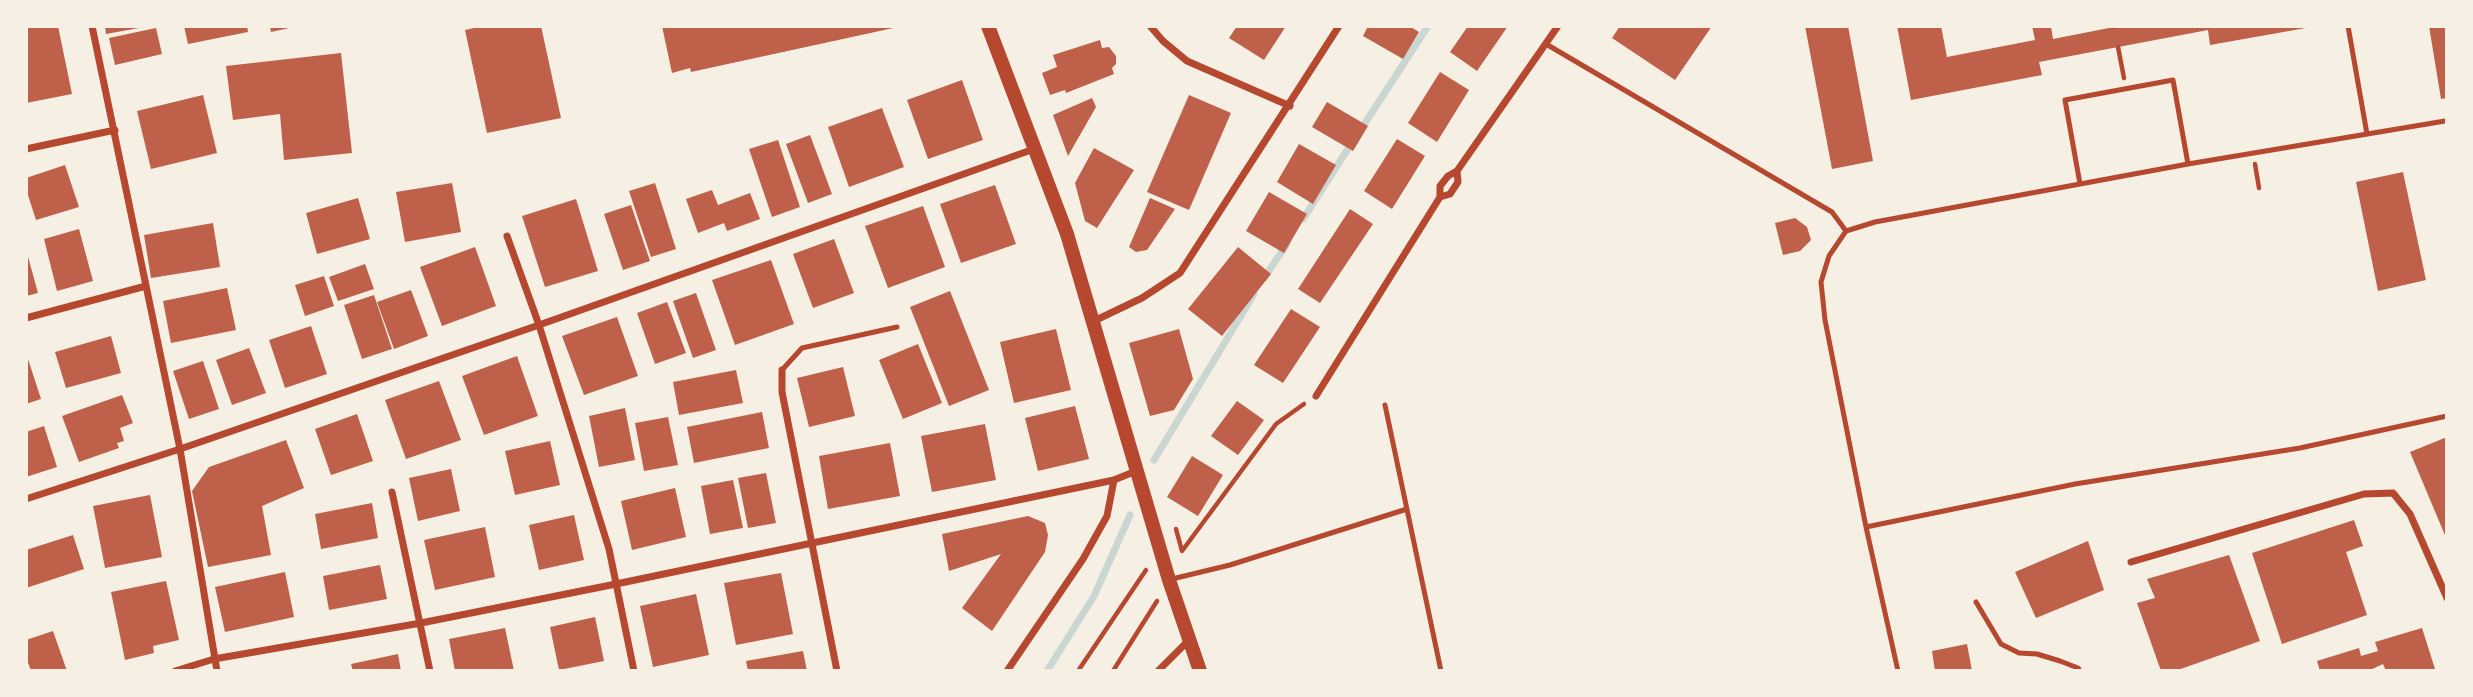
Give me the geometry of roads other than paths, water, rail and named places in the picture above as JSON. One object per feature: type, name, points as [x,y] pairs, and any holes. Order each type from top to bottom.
[{"type":"main road","points":[[988,26],[1067,234],[1169,580],[1200,671]]},
{"type":"street","points":[[92,26],[180,449],[217,671]]},
{"type":"street","points":[[1150,26],[1187,61],[1290,106]]},
{"type":"street","points":[[1094,321],[1142,298],[1181,273],[1339,26]]},
{"type":"street","points":[[1316,396],[1440,197],[1440,186],[1448,176],[1457,171],[1558,26]]},
{"type":"street","points":[[26,149],[115,130]]},
{"type":"street","points":[[26,499],[180,449],[539,325],[1035,149]]},
{"type":"street","points":[[1440,197],[1450,194],[1458,182],[1457,171]]},
{"type":"street","points":[[507,236],[539,325],[609,549],[634,671]]},
{"type":"street","points":[[26,318],[146,286]]},
{"type":"street","points":[[782,370],[782,392],[837,671]]},
{"type":"street","points":[[175,671],[215,659],[421,623],[616,584],[1114,480],[1136,471]]},
{"type":"street","points":[[1006,671],[1083,559],[1107,516],[1114,480]]},
{"type":"street","points":[[392,492],[430,671]]},
{"type":"street","points":[[2131,562],[2364,494],[2393,493],[2410,514],[2447,598]]},
{"type":"street","points":[[1158,671],[1189,640]]},
{"type":"lane","points":[[2348,26],[2367,134]]},
{"type":"lane","points":[[1546,44],[1832,212],[1846,231]]},
{"type":"lane","points":[[2080,184],[2065,100],[2173,80],[2188,164]]},
{"type":"lane","points":[[1898,671],[1825,320],[1821,282],[1829,256],[1846,231],[1875,222],[2188,164],[2445,121]]},
{"type":"lane","points":[[782,370],[802,348],[897,327]]},
{"type":"lane","points":[[1385,405],[1441,671]]},
{"type":"lane","points":[[1866,527],[2075,484],[2300,448],[2447,416]]},
{"type":"lane","points":[[1169,580],[1230,565],[1407,509]]},
{"type":"lane","points":[[1976,602],[2001,644],[2019,653],[2037,654],[2078,667],[2080,671]]},
{"type":"waterway","points":[[1360,131],[1428,26]]},
{"type":"waterway","points":[[1303,219],[1353,141]]},
{"type":"waterway","points":[[1264,278],[1287,244]]},
{"type":"waterway","points":[[1154,460],[1254,294]]},
{"type":"waterway","points":[[1047,671],[1094,596],[1130,515]]}]
